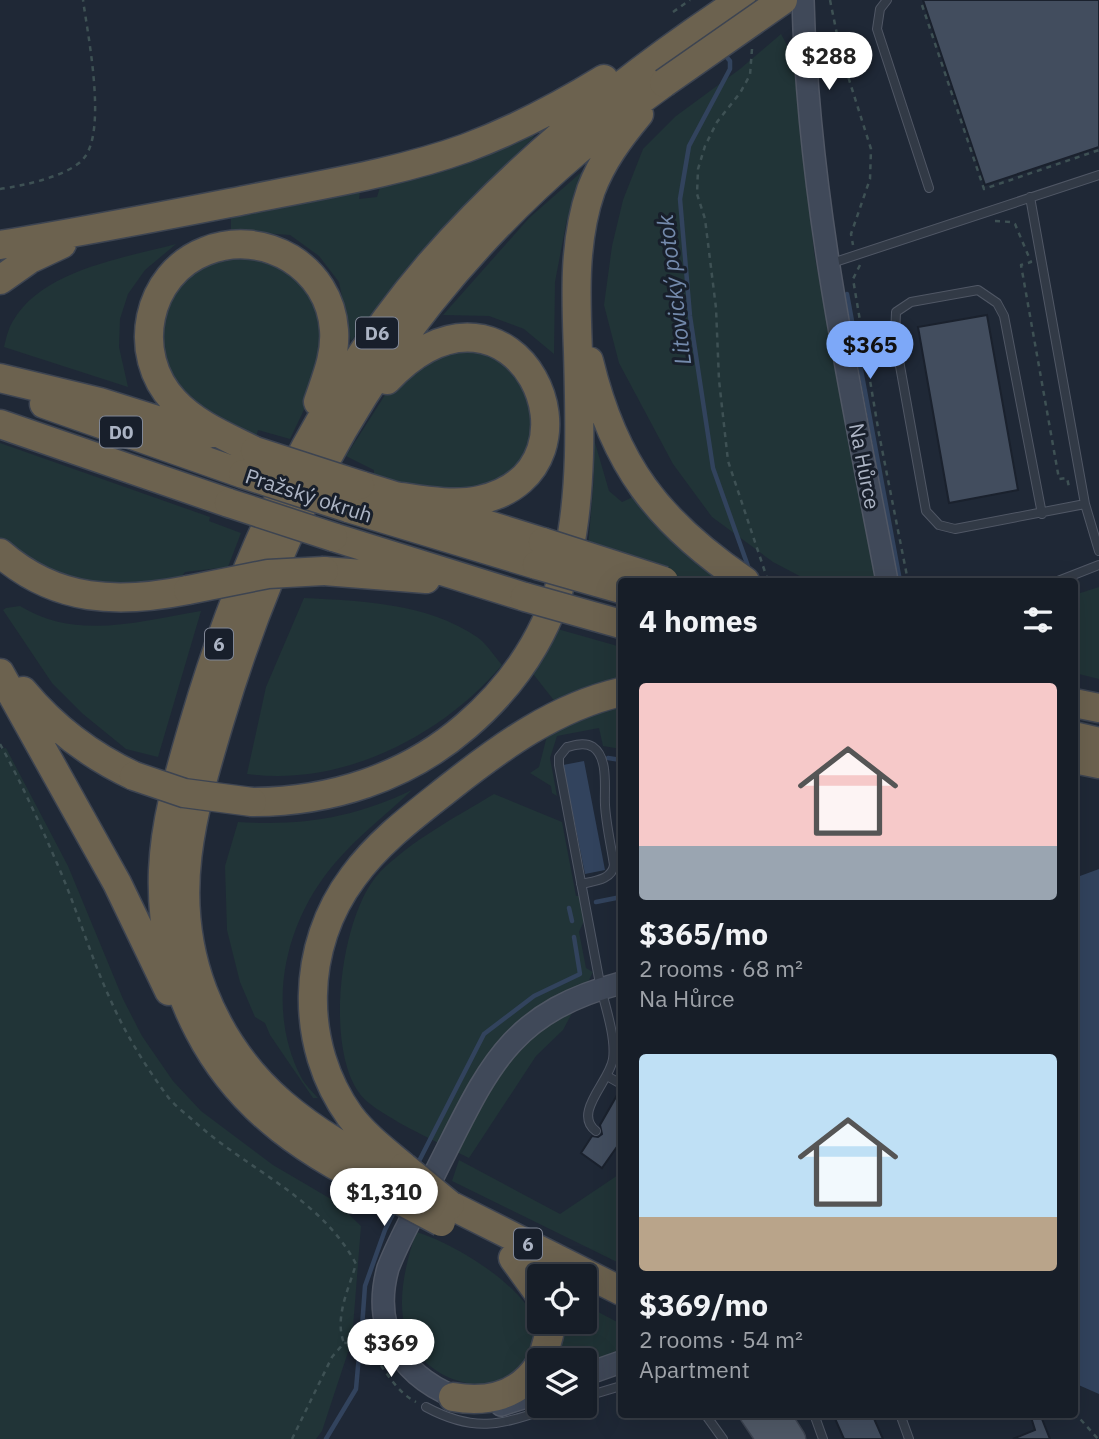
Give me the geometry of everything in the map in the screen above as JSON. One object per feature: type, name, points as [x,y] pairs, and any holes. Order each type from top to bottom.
[{"type":"highway","points":[[0,245],[139,222],[323,184],[447,154],[486,140],[570,99],[653,67],[707,22],[741,0]]},
{"type":"highway","name":"D6","points":[[295,468],[335,394],[376,333],[429,265],[478,211],[569,126],[653,67],[783,0]]},
{"type":"highway","points":[[0,661],[29,699],[54,724],[100,758],[134,776],[184,793],[220,800],[292,801],[364,785],[429,754],[465,727],[497,696],[520,667],[554,607],[565,574],[573,536],[577,477],[579,248],[591,191],[653,67]]},
{"type":"highway","name":"D6","points":[[344,425],[383,365],[433,297],[480,242],[529,192],[583,144],[653,67]]},
{"type":"highway","points":[[0,281],[41,253],[68,242],[139,222]]},
{"type":"highway","points":[[249,462],[179,406],[166,391],[156,374],[149,346],[149,326],[154,305],[162,288],[174,273],[205,251],[235,244],[263,246],[296,261],[320,286],[331,313],[334,333],[331,363],[295,468]]},
{"type":"highway","points":[[577,307],[592,374],[606,419],[641,485],[655,505],[689,540],[741,578]]},
{"type":"highway","points":[[344,425],[419,351],[456,338],[485,340],[511,353],[531,373],[545,411],[544,433],[535,461],[516,484],[500,494],[472,502],[396,496],[354,497]]},
{"type":"highway","points":[[0,378],[100,402],[249,462]]},
{"type":"highway","name":"Pražský okruh","points":[[0,388],[540,553],[618,588]]},
{"type":"highway","name":"Pražský okruh","points":[[0,424],[333,537],[618,623]]},
{"type":"highway","name":"6","points":[[344,425],[279,551],[237,663],[214,737],[190,832],[184,876],[190,947],[203,991],[222,1030],[252,1074],[277,1101],[304,1124],[398,1180],[527,1265]]},
{"type":"highway","name":"6","points":[[295,468],[259,538],[220,642],[182,765],[165,845],[163,891],[171,954],[191,1014],[218,1063],[251,1104],[293,1141],[332,1166],[398,1180]]},
{"type":"highway","points":[[396,496],[540,553],[651,578]]},
{"type":"highway","points":[[0,553],[38,579],[54,586],[86,596],[124,599],[268,574],[324,571],[485,584]]},
{"type":"highway","points":[[0,673],[117,883],[166,987],[191,1029],[218,1063]]},
{"type":"highway","points":[[398,1180],[340,1100],[324,1066],[315,1031],[313,995],[316,958],[338,899],[353,876],[390,836],[506,745],[561,713],[618,693]]},
{"type":"highway","points":[[1078,704],[1099,708]]},
{"type":"highway","points":[[1078,737],[1099,742]]},
{"type":"highway","name":"6","points":[[446,1213],[608,1289],[618,1307]]},
{"type":"highway","points":[[513,1258],[527,1277]]},
{"type":"highway","points":[[453,1397],[480,1400],[501,1396],[527,1379]]},
{"type":"main road","name":"Na Hůrce","points":[[803,0],[816,186],[827,265],[886,578]]},
{"type":"main road","points":[[527,1397],[507,1404],[489,1406],[453,1397],[417,1376],[392,1342],[383,1305],[384,1285],[388,1268],[477,1091],[494,1063],[513,1041],[544,1015],[570,1000],[616,984]]},
{"type":"main road","points":[[597,1370],[618,1363]]},
{"type":"main road","points":[[755,1418],[769,1439]]},
{"type":"main road","points":[[780,1418],[793,1439]]},
{"type":"lane","points":[[887,0],[880,9],[877,29],[929,188]]},
{"type":"lane","points":[[827,265],[1099,175]]},
{"type":"lane","points":[[1030,197],[1085,505],[1099,551]]},
{"type":"lane","points":[[1042,514],[1004,316],[996,303],[978,290],[911,302],[896,312],[895,338],[926,511],[939,525],[955,529],[1042,514],[1085,505]]},
{"type":"lane","points":[[1066,578],[1099,565]]},
{"type":"lane","points":[[581,884],[607,877],[614,871],[601,759],[597,751],[584,744],[566,747],[559,757],[581,884],[616,984],[608,1014],[614,1058],[607,1076],[591,1102],[587,1116],[588,1123],[596,1131]]},
{"type":"lane","points":[[1086,765],[1099,769]]},
{"type":"lane","points":[[607,1076],[618,1082]]},
{"type":"lane","points":[[597,1394],[618,1387]]},
{"type":"lane","points":[[426,1407],[457,1421],[490,1425],[527,1414]]},
{"type":"lane","points":[[708,1418],[723,1439]]},
{"type":"lane","points":[[815,1418],[823,1439]]},
{"type":"lane","points":[[901,1418],[909,1439]]},
{"type":"path","points":[[0,189],[24,186],[70,169],[84,159],[91,146],[95,127],[93,75],[83,0]]},
{"type":"path","points":[[673,12],[690,0]]},
{"type":"path","points":[[830,0],[841,54],[871,149],[870,179],[851,234],[853,245]]},
{"type":"path","points":[[922,5],[984,189],[1099,150]]},
{"type":"path","points":[[751,40],[750,75],[740,93],[717,122],[705,146],[698,169],[697,194],[705,219],[716,308],[719,380],[728,461],[767,578]]},
{"type":"path","points":[[863,263],[853,279],[879,434],[907,578]]},
{"type":"path","points":[[0,744],[60,869],[110,1000],[132,1044],[169,1099],[218,1143],[296,1195],[326,1222],[347,1247],[356,1264],[342,1314],[340,1333],[344,1343]]},
{"type":"path","points":[[292,1439],[332,1357],[344,1343],[362,1342],[410,1399],[426,1407]]},
{"type":"path","points":[[1078,1416],[1098,1439]]},
{"type":"green space","points":[[781,34],[794,58],[814,252],[875,578],[803,578],[773,562],[712,517],[673,464],[619,363],[604,305],[612,246],[623,200],[643,149],[676,116],[740,69]]},
{"type":"green space","points":[[532,134],[534,137],[473,197],[351,341],[339,282],[319,256],[290,235],[231,231],[231,215],[361,185],[359,199],[377,197],[381,184]]},
{"type":"green space","points":[[594,161],[567,219],[555,282],[554,354],[524,329],[489,316],[443,315],[529,218]]},
{"type":"green space","points":[[176,244],[145,270],[128,294],[120,319],[119,347],[128,387],[4,347],[13,321],[26,304],[43,289],[109,261]]},
{"type":"green space","points":[[218,253],[263,253],[319,299],[324,368],[290,439],[258,430],[256,437],[186,403],[158,358],[166,296]]},
{"type":"green space","points":[[455,346],[516,364],[538,433],[505,483],[434,493],[374,475],[374,470],[346,456],[392,384]]},
{"type":"green space","points":[[589,422],[609,491],[622,502],[633,497],[660,529],[714,578],[681,578],[588,548],[594,476]]},
{"type":"green space","points":[[0,443],[210,517],[209,521],[241,533],[228,567],[185,572],[177,583],[141,588],[68,579],[8,546],[0,538]]},
{"type":"green space","points":[[1099,587],[1099,679],[1078,674],[1078,594]]},
{"type":"green space","points":[[304,598],[394,606],[437,617],[477,637],[502,665],[478,691],[450,714],[388,751],[354,764],[318,772],[283,776],[247,774],[266,687]]},
{"type":"green space","points":[[20,606],[41,617],[86,626],[132,623],[201,611],[158,757],[126,749],[83,714],[52,683],[3,610]]},
{"type":"green space","points":[[554,628],[618,646],[618,681],[556,703],[530,670]]},
{"type":"green space","points":[[618,706],[618,748],[603,746],[599,728],[557,736],[550,758],[557,796],[552,793],[551,786],[530,773],[539,767],[548,732],[579,717]]},
{"type":"green space","points":[[6,748],[68,866],[123,999],[142,1036],[173,1081],[201,1111],[273,1165],[336,1202],[361,1226],[352,1340],[322,1431],[316,1439],[0,1439],[0,749]]},
{"type":"green space","points":[[412,790],[335,863],[304,911],[293,938],[283,994],[284,1022],[290,1050],[301,1077],[318,1098],[313,1098],[270,1035],[265,1023],[255,1017],[240,982],[227,930],[225,866],[238,822],[284,823],[327,818],[369,807]]},
{"type":"green space","points":[[494,794],[562,822],[576,896],[579,896],[584,921],[579,932],[586,968],[593,972],[588,982],[577,985],[580,998],[563,1030],[536,1056],[469,1158],[394,1120],[360,1094],[349,1073],[342,1045],[342,981],[355,918],[366,892],[380,872],[420,839]]},
{"type":"green space","points":[[459,1160],[560,1214],[618,1175],[618,1263],[452,1181]]},
{"type":"green space","points":[[416,1232],[433,1238],[476,1261],[518,1295],[527,1307],[527,1334],[539,1334],[536,1348],[527,1348],[527,1368],[486,1388],[445,1376],[423,1360],[405,1327],[402,1309],[410,1251]]},
{"type":"green space","points":[[597,1311],[618,1322],[618,1351],[597,1359],[597,1348],[557,1348],[559,1334],[597,1334]]},
{"type":"water","points":[[584,761],[605,870],[585,874],[563,765]]},
{"type":"water","points":[[1099,869],[1099,1394],[1078,1385],[1078,875]]},
{"type":"building","points":[[923,0],[1099,0],[1099,147],[985,185]]},
{"type":"building","points":[[987,315],[1018,490],[949,503],[918,327]]},
{"type":"building","points":[[618,1094],[618,1145],[602,1168],[581,1153],[592,1136],[598,1137],[602,1134],[600,1125]]},
{"type":"building","points":[[835,1418],[874,1418],[883,1439],[844,1439]]},
{"type":"building","points":[[1031,1418],[1042,1418],[1050,1439],[1013,1439],[1035,1430]]},
{"type":"waterway","name":"Litovický potok","points":[[724,54],[730,61],[730,69],[689,146],[680,199],[690,316],[713,468],[749,569]]},
{"type":"waterway","points":[[847,294],[899,578]]},
{"type":"waterway","points":[[608,758],[618,760]]},
{"type":"waterway","points":[[596,902],[618,898]]},
{"type":"waterway","points":[[569,908],[572,921]]},
{"type":"waterway","points":[[417,1165],[484,1034],[534,996],[580,974],[574,937]]},
{"type":"waterway","points":[[362,1327],[365,1286],[396,1208]]},
{"type":"waterway","points":[[326,1439],[356,1389],[359,1355]]}]
